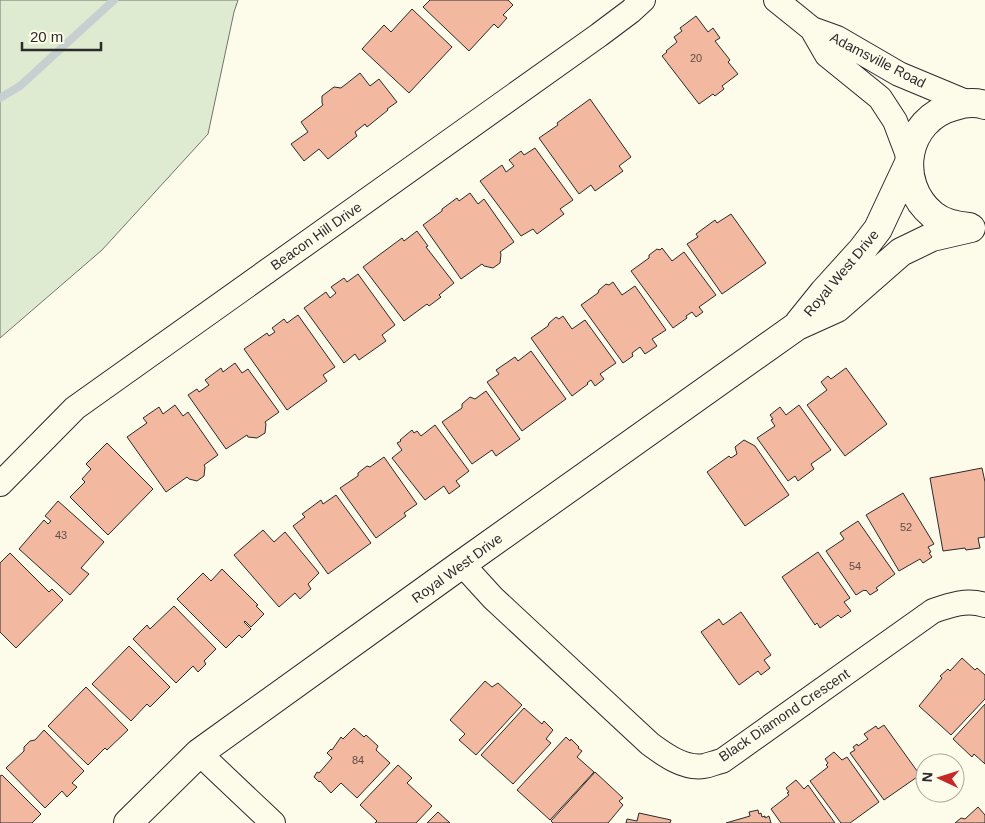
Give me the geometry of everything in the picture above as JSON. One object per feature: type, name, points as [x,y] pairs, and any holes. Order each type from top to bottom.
[{"type":"street","name":"Beacon Hill Drive","points":[[0,484],[75,408],[599,35],[643,0]]},
{"type":"street","name":"Adamsville Road","points":[[776,0],[812,29],[828,55],[880,98],[895,121],[909,162]]},
{"type":"street","name":"Adamsville Road","points":[[812,29],[838,38],[899,74],[981,104]]},
{"type":"street","name":"Royal West Drive","points":[[797,326],[878,229],[909,162],[911,148],[918,131],[930,118],[946,108],[964,104],[981,104]]},
{"type":"street","points":[[909,162],[911,185],[920,202],[934,216],[952,225],[980,227]]},
{"type":"street","name":"Royal West Drive","points":[[128,823],[199,753],[797,326],[837,308],[901,252],[932,237],[980,227]]},
{"type":"street","name":"Black Diamond Crescent","points":[[462,564],[493,598],[650,744],[668,757],[684,764],[702,766],[722,761],[933,611],[957,603],[985,604]]},
{"type":"street","points":[[199,753],[273,823]]},
{"type":"green space","points":[[0,0],[238,0],[208,134],[102,250],[0,338]]},
{"type":"building","points":[[430,0],[508,0],[513,5],[503,15],[507,18],[498,28],[494,24],[469,51],[423,7]]},
{"type":"building","points":[[412,9],[452,47],[409,93],[362,49],[384,25],[391,32]]},
{"type":"building","points":[[696,16],[708,32],[713,28],[720,38],[715,41],[738,74],[722,86],[724,89],[715,96],[713,94],[699,104],[662,56],[677,42],[674,37],[682,31],[680,28]]},
{"type":"building","points":[[360,73],[370,86],[379,79],[397,102],[367,127],[365,124],[355,132],[357,136],[328,159],[319,149],[304,161],[291,144],[308,132],[301,122],[323,105],[322,96],[334,87],[341,88]]},
{"type":"building","points":[[590,99],[631,157],[619,166],[623,171],[595,191],[591,185],[579,194],[539,138]]},
{"type":"building","points":[[535,148],[573,200],[560,209],[564,214],[537,234],[533,229],[521,236],[480,181],[502,165],[506,172],[514,166],[509,160],[521,151],[524,155]]},
{"type":"building","points":[[470,193],[478,204],[484,199],[514,242],[500,252],[500,263],[493,268],[482,264],[461,279],[423,225],[457,198],[459,201]]},
{"type":"building","points":[[731,214],[766,263],[722,294],[687,244],[698,237],[696,234],[715,220],[717,223]]},
{"type":"building","points":[[417,231],[428,246],[426,247],[454,283],[439,295],[441,297],[429,306],[427,304],[404,321],[363,267],[402,238],[404,241]]},
{"type":"building","points":[[662,248],[672,261],[684,252],[716,295],[699,307],[703,312],[696,317],[692,312],[673,328],[631,271],[649,258],[649,255],[657,249],[660,250]]},
{"type":"building","points":[[358,274],[395,325],[382,335],[386,341],[359,360],[355,354],[344,363],[304,308],[326,292],[330,298],[336,293],[331,287],[344,278],[347,282]]},
{"type":"building","points":[[613,282],[622,295],[635,286],[666,330],[652,339],[657,346],[645,354],[640,347],[632,353],[633,356],[623,363],[581,305],[598,293],[606,284],[609,285]]},
{"type":"building","points":[[298,315],[335,367],[323,375],[327,381],[287,410],[244,349],[267,333],[269,336],[275,332],[272,328],[284,319],[287,323]]},
{"type":"building","points":[[563,316],[572,329],[585,320],[616,363],[600,374],[604,379],[595,386],[591,380],[572,396],[531,338],[548,326],[556,317],[559,319]]},
{"type":"building","points":[[531,351],[566,399],[522,431],[487,382],[499,374],[496,370],[515,357],[518,361]]},
{"type":"building","points":[[235,363],[242,373],[248,369],[279,412],[265,422],[265,433],[257,438],[248,437],[247,435],[226,449],[188,395],[197,389],[199,392],[209,385],[205,380],[221,368],[223,372]]},
{"type":"building","points":[[846,368],[887,424],[845,456],[807,405],[827,390],[821,382],[828,376],[831,379]]},
{"type":"building","points":[[486,391],[520,439],[496,456],[492,450],[472,464],[442,422],[462,408],[462,404],[470,397],[475,399]]},
{"type":"building","points":[[175,405],[183,416],[188,412],[218,455],[204,465],[204,476],[197,481],[187,477],[166,492],[127,437],[147,423],[143,418],[159,407],[163,414]]},
{"type":"building","points":[[799,405],[831,450],[811,464],[814,469],[798,481],[795,476],[788,481],[757,438],[775,426],[770,415],[780,407],[786,415]]},
{"type":"building","points":[[435,425],[469,471],[456,481],[460,486],[449,494],[444,486],[425,500],[392,458],[402,450],[397,443],[412,430],[414,433],[417,431],[421,436]]},
{"type":"building","points":[[744,440],[755,446],[789,495],[745,526],[707,472],[729,456],[731,458],[737,454],[735,447]]},
{"type":"building","points":[[107,443],[153,489],[108,535],[70,497],[85,482],[82,479],[91,469],[86,464]]},
{"type":"building","points":[[384,457],[417,504],[404,513],[406,516],[376,538],[340,488],[358,476],[358,473],[367,466],[370,467]]},
{"type":"building","points":[[982,468],[985,482],[985,537],[978,538],[980,548],[943,551],[930,478]]},
{"type":"building","points":[[903,493],[934,544],[928,547],[932,557],[923,563],[920,559],[899,571],[866,515]]},
{"type":"building","points":[[336,495],[371,543],[328,574],[293,526],[305,517],[302,514],[321,500],[323,504]]},
{"type":"building","points":[[58,501],[104,542],[81,568],[89,574],[70,595],[19,549],[44,520],[48,524],[51,521],[45,516]]},
{"type":"building","points":[[858,521],[895,574],[876,588],[878,590],[870,595],[864,590],[856,595],[826,551],[844,539],[840,533]]},
{"type":"building","points":[[263,530],[274,542],[285,532],[319,573],[308,584],[311,589],[300,599],[295,593],[279,607],[234,555]]},
{"type":"building","points":[[818,552],[850,598],[844,602],[851,611],[841,618],[838,615],[820,628],[817,623],[815,625],[782,577]]},
{"type":"building","points":[[10,553],[49,592],[52,589],[63,600],[16,648],[0,632],[0,563]]},
{"type":"building","points":[[222,569],[258,605],[256,606],[264,614],[251,627],[245,621],[251,629],[242,638],[239,635],[226,648],[177,599],[203,573],[211,581]]},
{"type":"building","points":[[174,606],[216,649],[204,661],[206,664],[198,672],[193,666],[176,683],[133,639],[147,625],[150,629]]},
{"type":"building","points":[[741,612],[771,655],[764,660],[770,668],[761,675],[758,671],[739,685],[701,632],[719,619],[723,625]]},
{"type":"building","points":[[129,646],[170,687],[150,707],[147,704],[131,721],[92,684]]},
{"type":"building","points":[[962,658],[975,670],[977,668],[985,675],[985,699],[951,735],[919,706],[942,678],[940,676],[948,669],[950,671]]},
{"type":"building","points":[[485,681],[492,687],[498,683],[522,705],[476,755],[459,740],[465,734],[450,720]]},
{"type":"building","points":[[86,687],[128,730],[107,750],[105,748],[88,765],[48,726]]},
{"type":"building","points":[[985,704],[985,764],[974,754],[972,757],[953,739]]},
{"type":"building","points":[[524,708],[542,724],[544,721],[553,730],[546,739],[551,743],[513,784],[481,755]]},
{"type":"building","points":[[884,725],[915,768],[915,778],[884,800],[850,753],[855,750],[853,747],[868,739],[864,734],[876,726],[878,729]]},
{"type":"building","points":[[354,728],[364,737],[366,735],[378,746],[376,750],[390,763],[357,798],[341,783],[331,793],[314,777],[332,758],[327,753],[332,750],[341,737],[343,739]]},
{"type":"building","points":[[44,730],[84,771],[72,783],[77,787],[67,797],[62,791],[45,808],[6,768],[24,751],[24,747],[30,741],[35,740]]},
{"type":"building","points":[[566,737],[570,741],[571,739],[582,751],[577,757],[594,772],[550,820],[517,790]]},
{"type":"building","points":[[834,752],[842,760],[847,757],[879,802],[850,823],[841,823],[810,781],[828,767],[825,759]]},
{"type":"building","points":[[398,765],[412,778],[407,783],[432,806],[416,823],[375,823],[377,821],[360,805]]},
{"type":"building","points":[[595,772],[623,798],[619,801],[623,805],[608,823],[553,823],[551,821]]},
{"type":"building","points":[[2,775],[41,814],[32,823],[0,823],[0,776]]},
{"type":"building","points":[[796,780],[804,789],[808,785],[835,823],[781,823],[771,809],[789,795],[786,788]]},
{"type":"building","points":[[978,807],[985,815],[985,823],[955,823],[961,818],[965,819]]},
{"type":"building","points":[[758,810],[762,817],[769,816],[771,823],[726,823],[750,816],[749,812]]},
{"type":"building","points":[[438,812],[450,823],[427,823]]},
{"type":"building","points":[[639,813],[671,820],[670,823],[626,823],[627,819],[637,821]]},
{"type":"waterway","points":[[0,98],[20,86],[114,0]]}]
